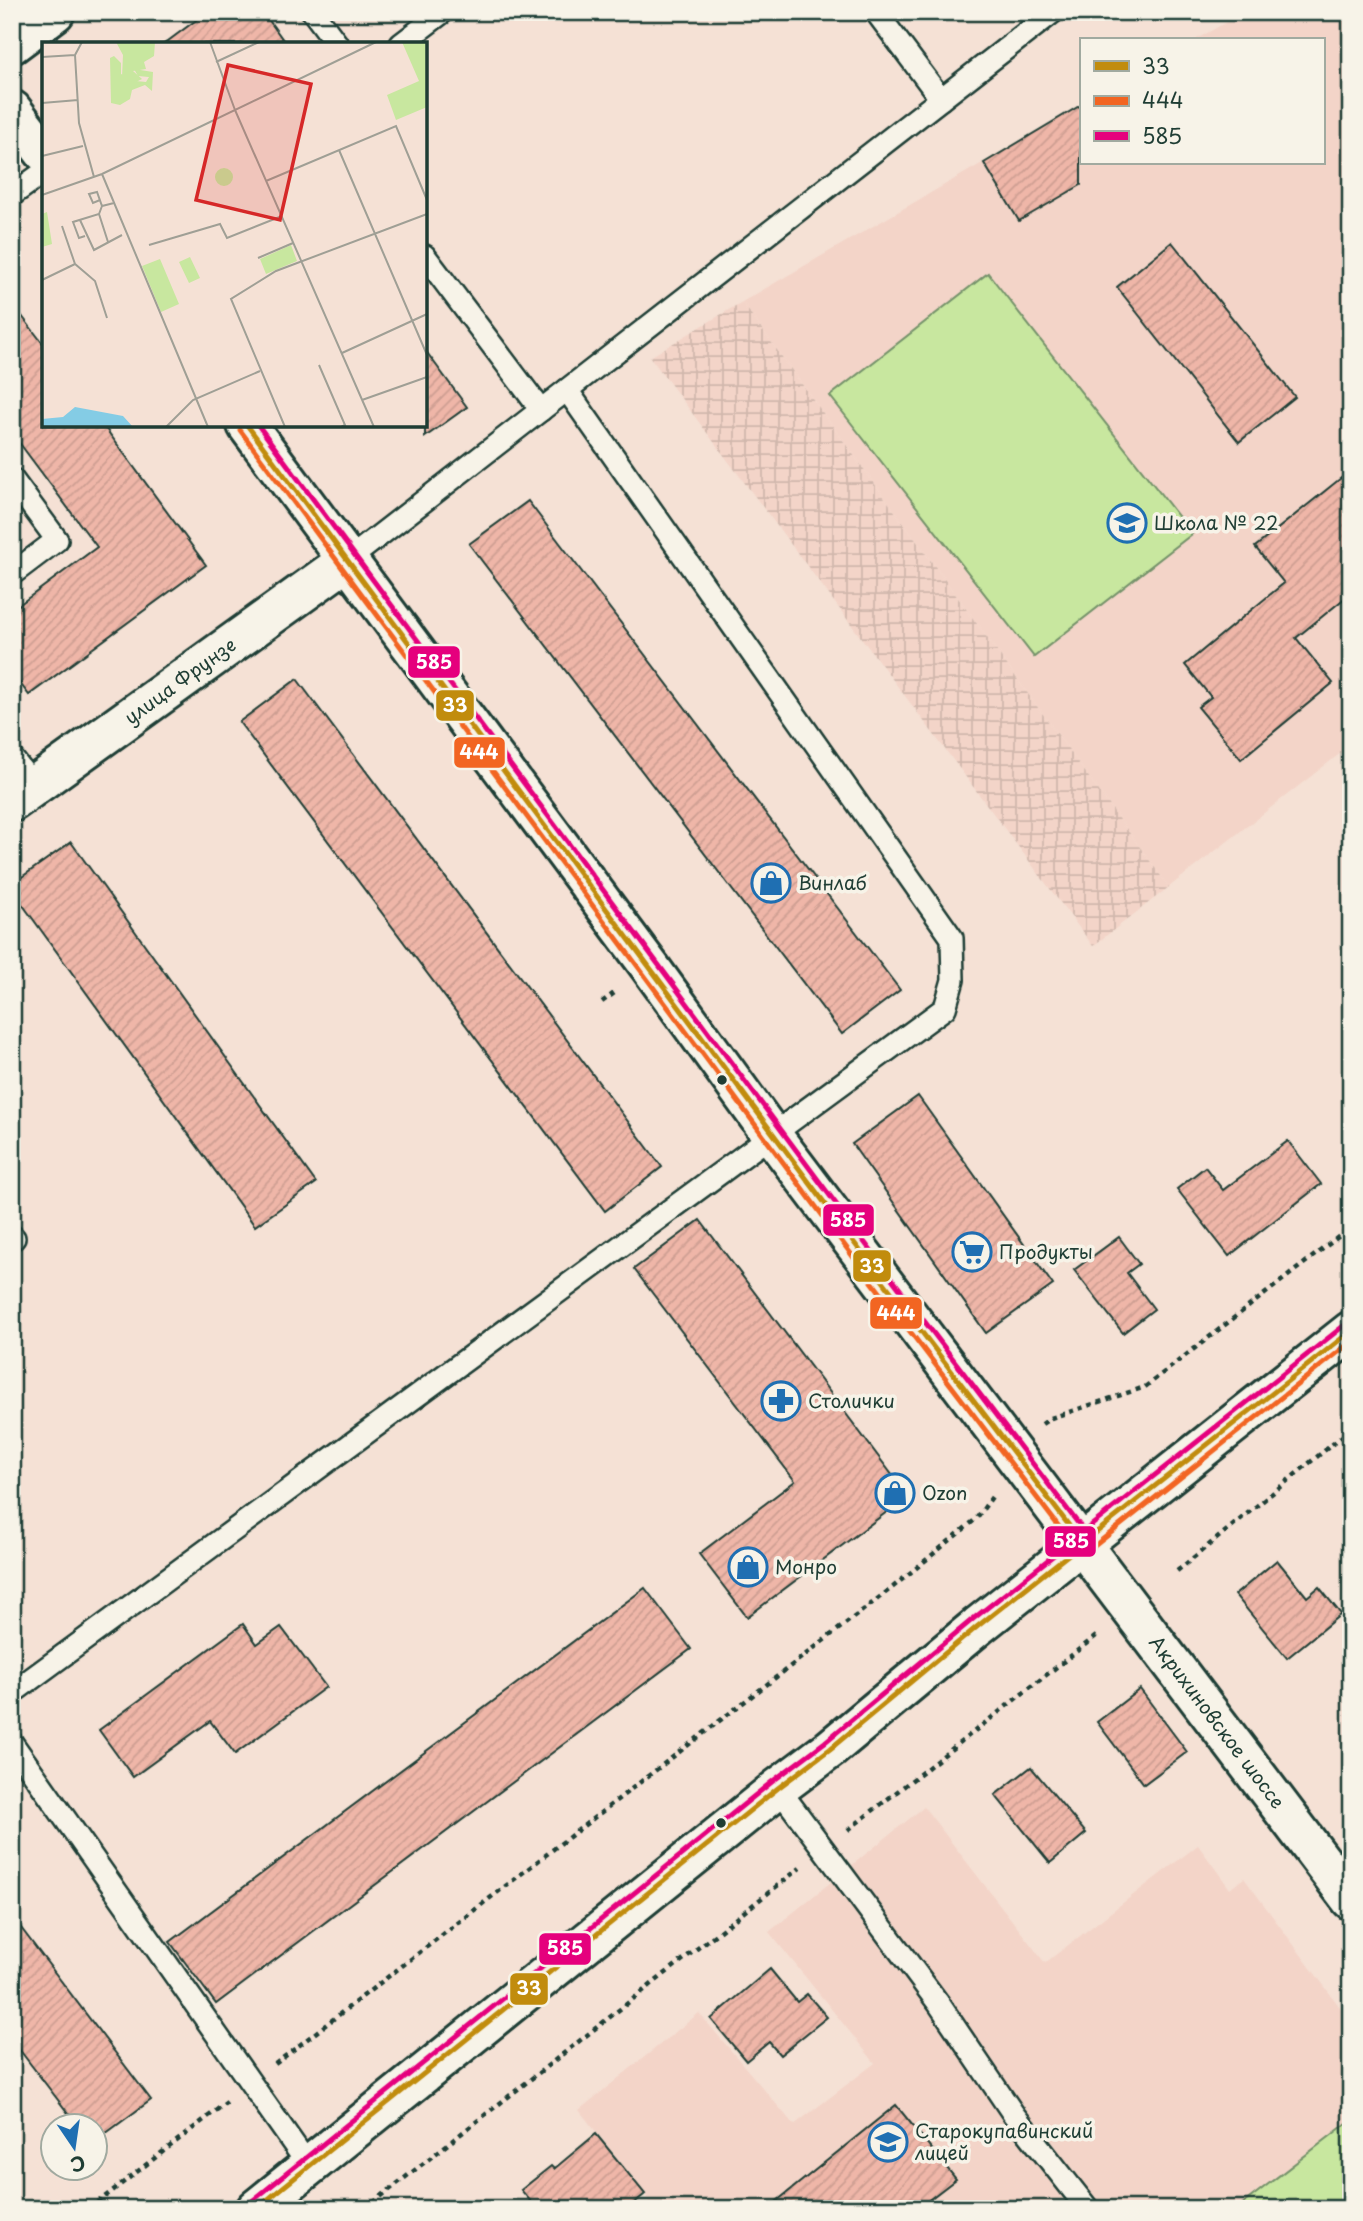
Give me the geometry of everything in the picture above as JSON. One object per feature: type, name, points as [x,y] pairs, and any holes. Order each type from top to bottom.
[{"type":"street","points":[[12,44],[55,12]]},
{"type":"street","points":[[12,110],[42,149]]},
{"type":"street","name":"Акрихиновское шоссе","points":[[248,427],[771,1134],[1351,1900]]},
{"type":"street","name":"улица Фрунзе","points":[[19,782],[348,560]]},
{"type":"street","points":[[256,2209],[830,1749],[978,1626],[1351,1331]]},
{"type":"lane","points":[[313,12],[336,42]]},
{"type":"lane","points":[[404,42],[443,12]]},
{"type":"lane","points":[[876,12],[941,99]]},
{"type":"lane","points":[[348,560],[1053,12]]},
{"type":"lane","points":[[12,195],[42,173]]},
{"type":"lane","points":[[427,259],[541,410]]},
{"type":"lane","points":[[12,1693],[945,1008],[953,980],[952,938],[567,390]]},
{"type":"lane","points":[[12,479],[57,540],[12,574]]},
{"type":"lane","points":[[12,1743],[309,2166]]},
{"type":"lane","points":[[778,1788],[939,2004],[1014,2115],[1088,2209]]},
{"type":"path","points":[[89,2209],[893,1587],[976,1519],[995,1493],[988,1461],[1051,1418],[1145,1387],[1351,1227]]},
{"type":"path","points":[[1177,1571],[1351,1429]]},
{"type":"path","points":[[365,2209],[1103,1631]]},
{"type":"shaded area","name":"Школа № 22","points":[[1244,12],[1351,12],[1351,745],[1169,887],[742,302],[1080,107],[1080,164],[1324,164],[1324,38],[1198,38]]},
{"type":"shaded area","points":[[742,302],[1169,887],[1093,946],[650,357]]},
{"type":"shaded area","points":[[924,1807],[1045,1963],[1198,1845],[1230,1889],[1244,1878],[1351,2022],[1351,2209],[652,2209],[645,2194],[579,2110],[699,2013],[794,2125],[875,2063],[769,1932]]},
{"type":"green space","points":[[988,273],[1192,534],[1034,657],[830,396]]},
{"type":"green space","points":[[1351,2120],[1351,2209],[1236,2209]]},
{"type":"building","points":[[207,12],[263,12],[285,42],[167,42]]},
{"type":"building","points":[[1080,106],[1081,185],[1019,221],[984,163]]},
{"type":"building","points":[[1172,242],[1295,397],[1239,442],[1117,287]]},
{"type":"building","points":[[12,303],[42,342],[42,427],[104,427],[206,565],[29,695],[12,673],[12,610],[97,547],[12,433]]},
{"type":"building","points":[[427,353],[467,407],[425,437],[427,427]]},
{"type":"building","points":[[1351,470],[1351,593],[1296,638],[1333,683],[1241,759],[1198,707],[1211,697],[1185,665],[1284,583],[1255,547]]},
{"type":"building","points":[[528,501],[900,990],[842,1034],[469,544]]},
{"type":"building","points":[[297,679],[662,1167],[605,1211],[239,722]]},
{"type":"building","points":[[71,842],[316,1183],[255,1226],[12,890],[12,884]]},
{"type":"building","points":[[918,1096],[1053,1285],[986,1333],[852,1144]]},
{"type":"building","points":[[1288,1141],[1321,1184],[1229,1256],[1177,1189],[1205,1167],[1223,1190]]},
{"type":"building","points":[[700,1220],[908,1496],[747,1617],[699,1554],[795,1481],[634,1269]]},
{"type":"building","points":[[1119,1237],[1139,1264],[1127,1273],[1154,1309],[1123,1333],[1074,1270]]},
{"type":"building","points":[[1277,1560],[1307,1597],[1319,1587],[1341,1614],[1287,1658],[1235,1595]]},
{"type":"building","points":[[645,1588],[691,1649],[216,2004],[170,1942]]},
{"type":"building","points":[[243,1624],[257,1644],[281,1627],[326,1687],[235,1754],[210,1721],[133,1777],[99,1730]]},
{"type":"building","points":[[1140,1689],[1187,1752],[1144,1784],[1097,1722]]},
{"type":"building","points":[[1031,1767],[1086,1833],[1050,1863],[995,1795]]},
{"type":"building","points":[[12,1916],[151,2100],[108,2132],[108,2112],[67,2112],[12,2040]]},
{"type":"building","points":[[770,1969],[797,2002],[807,1994],[827,2017],[780,2055],[769,2042],[746,2061],[711,2019]]},
{"type":"building","name":"Старокупавинский лицей","points":[[896,2105],[956,2179],[917,2209],[767,2209]]},
{"type":"building","points":[[596,2134],[645,2194],[627,2209],[537,2209],[521,2190],[551,2166],[554,2169]]},
{"type":"transit line","name":"33","points":[[248,427],[864,1256],[1083,1544]]},
{"type":"transit line","name":"585","points":[[259,427],[871,1251],[1090,1539]]},
{"type":"transit line","name":"444","points":[[240,430],[857,1262],[1076,1549]]},
{"type":"transit line","name":"585","points":[[251,2202],[825,1742],[973,1619],[1346,1324]]},
{"type":"transit line","name":"33","points":[[256,2209],[830,1749],[978,1626],[1351,1331]]},
{"type":"transit line","name":"444","points":[[1088,1551],[1351,1342]]},
{"type":"place","name":"Школа № 22","points":[[1127,523]]},
{"type":"place","name":"Винлаб","points":[[771,883]]},
{"type":"place","name":"Продукты","points":[[972,1252]]},
{"type":"place","name":"Столички","points":[[781,1401]]},
{"type":"place","name":"Ozon","points":[[895,1493]]},
{"type":"place","name":"Монро","points":[[748,1567]]},
{"type":"place","name":"Старокупавинский лицей","points":[[888,2142]]}]
